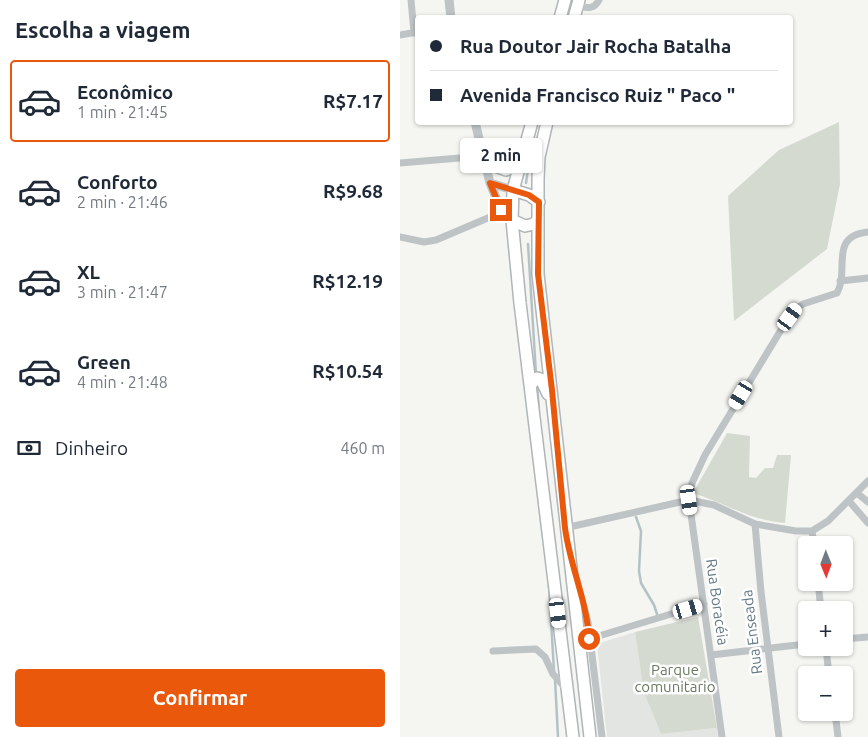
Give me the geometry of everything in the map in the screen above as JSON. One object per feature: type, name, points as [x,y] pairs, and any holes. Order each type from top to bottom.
[{"type":"main road","points":[[561,15],[565,0]]},
{"type":"main road","points":[[531,125],[512,190],[512,220],[573,737]]},
{"type":"main road","points":[[546,125],[539,157],[537,221],[539,283],[565,528],[590,737]]},
{"type":"main road","points":[[484,159],[506,170],[521,164]]},
{"type":"main road","points":[[512,190],[529,195],[539,202]]},
{"type":"main road","points":[[512,220],[525,226],[534,224],[537,221]]},
{"type":"main road","points":[[530,385],[537,378],[543,381],[554,415]]},
{"type":"street","points":[[411,0],[415,26]]},
{"type":"street","points":[[449,0],[451,15]]},
{"type":"street","points":[[577,8],[595,7],[599,0]]},
{"type":"street","points":[[400,35],[415,32]]},
{"type":"street","points":[[476,125],[490,183],[502,212],[512,220]]},
{"type":"street","points":[[400,163],[484,159]]},
{"type":"street","points":[[490,183],[512,190]]},
{"type":"street","points":[[400,237],[424,242],[436,240],[502,212]]},
{"type":"street","points":[[689,500],[692,483],[705,455],[784,325],[796,309],[803,304],[837,292],[840,280],[842,250],[846,242],[852,236],[868,232]]},
{"type":"street","points":[[840,280],[868,278]]},
{"type":"street","points":[[565,528],[689,500],[714,505],[755,524],[796,530],[812,530],[828,522],[868,481]]},
{"type":"street","points":[[857,492],[868,502]]},
{"type":"street","name":"Rua Boracéia","points":[[689,500],[722,737]]},
{"type":"street","points":[[849,501],[868,523]]},
{"type":"street","name":"Rua Enseada","points":[[755,524],[767,650],[778,737]]},
{"type":"street","points":[[812,530],[813,536]]},
{"type":"street","points":[[568,549],[586,611],[602,737]]},
{"type":"street","points":[[589,639],[704,604]]},
{"type":"street","points":[[853,638],[868,637]]},
{"type":"street","points":[[711,655],[798,645]]},
{"type":"street","points":[[493,651],[536,649],[545,657],[553,674],[567,690]]},
{"type":"street","points":[[836,721],[838,737]]},
{"type":"shaded area","points":[[635,632],[644,693],[661,734],[717,728],[718,737],[607,737],[597,644]]},
{"type":"green space","points":[[839,122],[840,184],[827,249],[734,321],[728,196],[779,150]]},
{"type":"green space","points":[[727,433],[750,436],[749,477],[756,478],[765,468],[773,468],[777,455],[791,455],[785,523],[760,519],[693,493]]},
{"type":"green space","name":"Parque comunitario","points":[[698,617],[717,728],[661,734],[644,693],[635,632]]},
{"type":"waterway","points":[[526,183],[531,148]]},
{"type":"waterway","points":[[528,244],[536,374]]},
{"type":"waterway","points":[[537,384],[539,411]]},
{"type":"waterway","points":[[636,517],[641,531],[639,571],[641,583],[657,614]]},
{"type":"waterway","points":[[549,586],[554,671]]},
{"type":"waterway","points":[[555,679],[558,737]]},
{"type":"route","points":[[501,210],[490,183],[524,193],[539,202],[537,221],[538,274],[552,390],[565,528],[568,549],[586,611],[589,639]]}]
